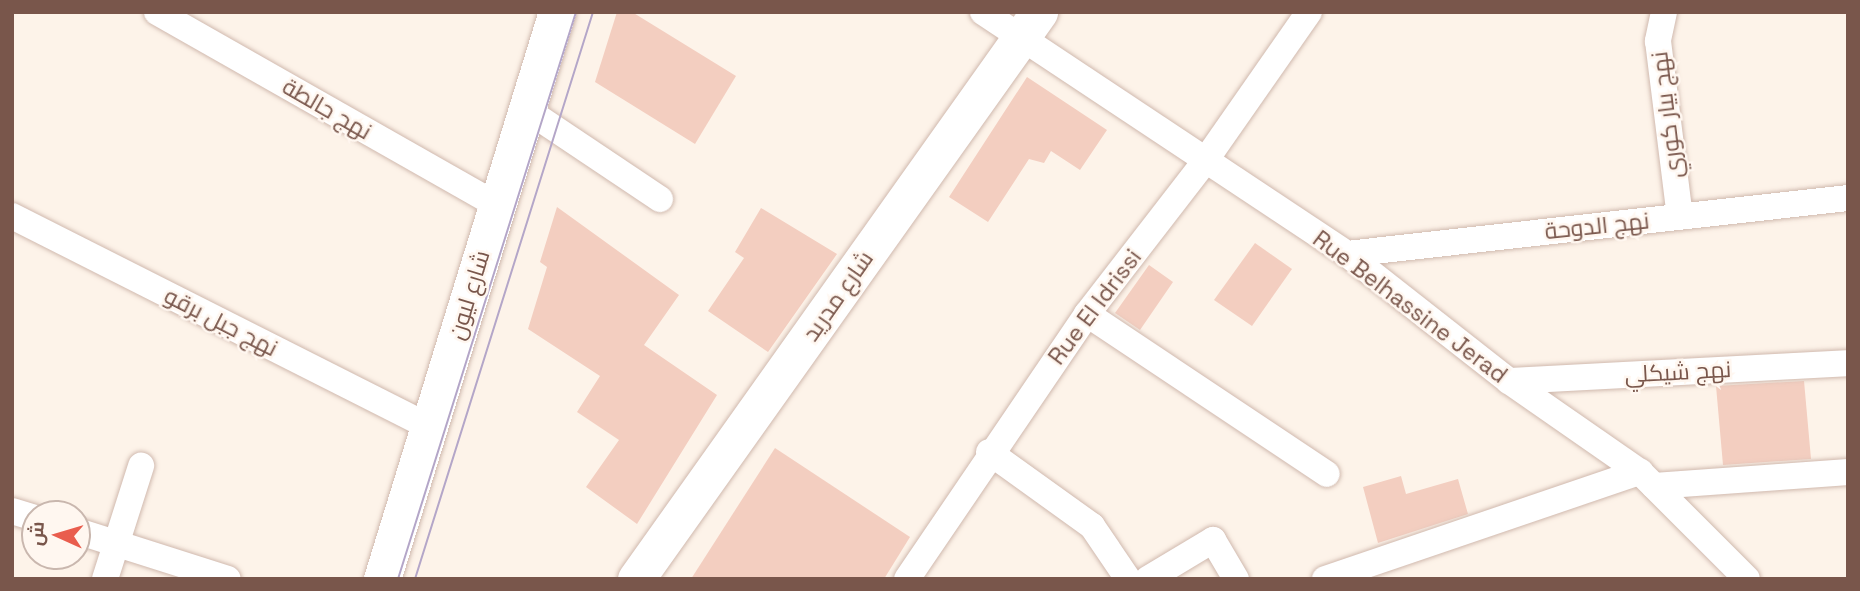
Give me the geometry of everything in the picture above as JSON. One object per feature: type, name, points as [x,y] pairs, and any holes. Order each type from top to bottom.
[{"type":"street","name":"نهج جالطة","points":[[157,12],[497,205]]},
{"type":"street","name":"شارع ليون","points":[[382,579],[557,12]]},
{"type":"street","name":"Rue Belhassine Jerad","points":[[983,12],[1030,25],[1203,164],[1347,254],[1509,382],[1647,479],[1747,579]]},
{"type":"street","name":"Rue El Idrissi","points":[[907,579],[989,452],[1087,314],[1203,164],[1309,12]]},
{"type":"street","name":"نهج بيار كوري","points":[[1664,12],[1658,41],[1679,217]]},
{"type":"street","name":"شارع مدريد","points":[[636,579],[1030,25]]},
{"type":"street","points":[[527,110],[660,199]]},
{"type":"street","name":"نهج الدوحة","points":[[1347,254],[1848,198]]},
{"type":"street","name":"نهج جبل برقو","points":[[12,216],[429,427]]},
{"type":"street","points":[[1087,314],[1327,474]]},
{"type":"street","name":"نهج شيكلي","points":[[1509,382],[1848,363]]},
{"type":"street","points":[[989,452],[1092,526],[1128,579]]},
{"type":"street","points":[[105,579],[141,466]]},
{"type":"street","points":[[1325,579],[1377,571],[1647,479],[1848,472]]},
{"type":"street","points":[[91,535],[228,579]]},
{"type":"street","points":[[1147,579],[1213,540],[1236,579]]},
{"type":"building","points":[[617,12],[632,12],[736,76],[695,144],[595,82]]},
{"type":"building","points":[[1027,77],[1107,130],[1080,170],[1051,151],[1044,163],[1029,159],[988,222],[949,197]]},
{"type":"building","points":[[557,207],[679,295],[644,345],[717,395],[637,524],[586,487],[619,440],[577,412],[600,376],[528,329],[547,267],[540,262]]},
{"type":"building","points":[[761,208],[837,254],[768,352],[708,311],[744,258],[735,252]]},
{"type":"building","points":[[1255,243],[1292,269],[1252,326],[1214,300]]},
{"type":"building","points":[[1149,265],[1173,282],[1140,330],[1115,313]]},
{"type":"building","points":[[1804,381],[1811,459],[1723,465],[1716,386]]},
{"type":"building","points":[[775,448],[910,537],[884,579],[691,579]]},
{"type":"building","points":[[1401,476],[1406,494],[1458,479],[1468,514],[1378,543],[1363,487]]},
{"type":"tram line","points":[[398,579],[576,12]]},
{"type":"tram line","points":[[415,579],[593,12]]}]
